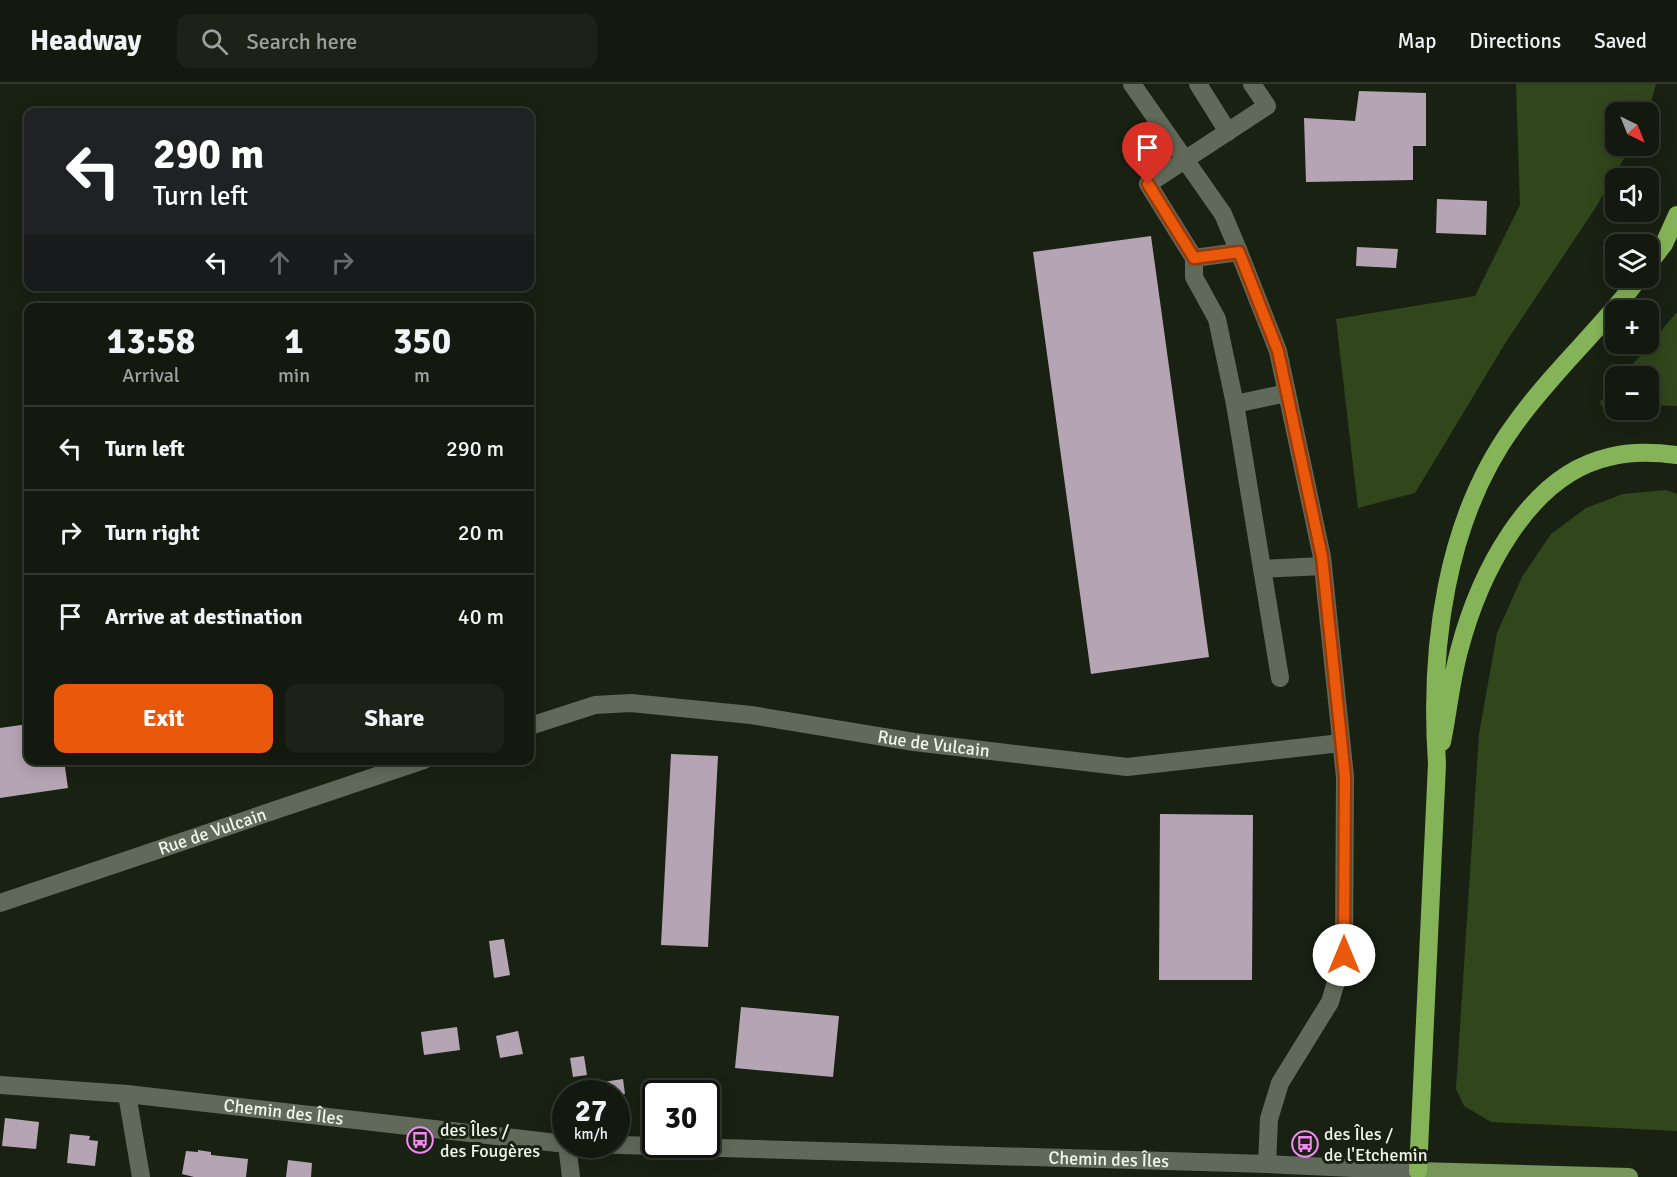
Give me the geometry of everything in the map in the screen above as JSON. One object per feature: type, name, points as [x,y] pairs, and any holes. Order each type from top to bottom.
[{"type":"highway","points":[[1659,251],[1677,215]]},
{"type":"highway","points":[[1418,1174],[1437,764],[1433,714],[1438,639],[1455,554],[1480,482],[1514,424],[1630,288]]},
{"type":"highway","points":[[1437,764],[1458,653],[1477,595],[1503,543],[1522,518],[1535,502],[1569,474],[1607,457],[1646,452],[1677,454]]},
{"type":"main road","name":"Chemin des Îles","points":[[1418,1174],[1629,1177]]},
{"type":"street","points":[[1132,84],[1223,214],[1239,252],[1278,351],[1323,566],[1345,777],[1344,955],[1330,1002],[1280,1083],[1269,1119],[1267,1164]]},
{"type":"street","points":[[1198,84],[1228,132]]},
{"type":"street","points":[[1252,84],[1267,106],[1148,184],[1194,258],[1194,277],[1217,319],[1235,404],[1280,678]]},
{"type":"street","points":[[1194,258],[1239,252]]},
{"type":"street","points":[[1235,404],[1287,393]]},
{"type":"street","points":[[1262,569],[1323,566]]},
{"type":"street","name":"Rue de Vulcain","points":[[534,725],[595,705],[631,703],[751,715],[914,742],[1127,767],[1341,743]]},
{"type":"street","name":"Rue de Vulcain","points":[[0,903],[409,765]]},
{"type":"street","name":"Chemin des Îles","points":[[0,1085],[128,1094],[552,1142]]},
{"type":"street","points":[[128,1094],[141,1177]]},
{"type":"street","name":"Chemin des Îles","points":[[630,1145],[1267,1164],[1418,1174]]},
{"type":"street","points":[[568,1158],[571,1177]]},
{"type":"green space","points":[[1516,84],[1656,84],[1651,102],[1605,102],[1605,156],[1625,156],[1618,168],[1605,168],[1605,191],[1596,207],[1506,342],[1415,493],[1358,508],[1336,319],[1475,296],[1520,205]]},
{"type":"green space","points":[[1677,312],[1677,406],[1659,405],[1659,366],[1631,366],[1642,354],[1659,354],[1659,333]]},
{"type":"green space","points":[[1605,396],[1605,409],[1604,409],[1600,402]]},
{"type":"green space","points":[[1666,490],[1677,494],[1677,1131],[1491,1122],[1464,1106],[1456,1089],[1479,734],[1497,633],[1522,577],[1551,534],[1586,508],[1623,494]]},
{"type":"building","points":[[1359,91],[1426,93],[1426,146],[1413,146],[1413,180],[1306,182],[1304,118],[1355,121]]},
{"type":"building","points":[[1437,199],[1487,201],[1486,235],[1436,233]]},
{"type":"building","points":[[1151,236],[1209,657],[1091,674],[1033,252]]},
{"type":"building","points":[[1357,247],[1398,249],[1396,268],[1356,266]]},
{"type":"building","points":[[24,725],[24,765],[65,765],[68,788],[0,798],[0,728]]},
{"type":"building","points":[[671,754],[718,756],[708,947],[661,945]]},
{"type":"building","points":[[1160,814],[1253,815],[1252,980],[1159,980]]},
{"type":"building","points":[[504,939],[510,975],[494,978],[489,941]]},
{"type":"building","points":[[741,1007],[839,1016],[833,1077],[735,1068]]},
{"type":"building","points":[[457,1027],[460,1050],[424,1055],[421,1032]]},
{"type":"building","points":[[518,1031],[523,1054],[500,1058],[496,1036]]},
{"type":"building","points":[[584,1056],[587,1075],[573,1077],[570,1058]]},
{"type":"building","points":[[5,1118],[39,1122],[36,1149],[2,1146]]},
{"type":"building","points":[[70,1134],[90,1136],[89,1140],[98,1141],[95,1166],[67,1163]]},
{"type":"building","points":[[198,1150],[211,1152],[211,1155],[248,1159],[246,1177],[194,1177],[182,1174],[186,1151],[198,1152]]},
{"type":"building","points":[[288,1160],[312,1163],[311,1177],[286,1177]]},
{"type":"place","name":"des Îles / des Fougères","points":[[420,1140]]},
{"type":"place","name":"des Îles / de l'Etchemin","points":[[1305,1144]]},
{"type":"route","points":[[1148,184],[1194,258],[1239,252],[1278,351],[1322,557],[1345,777],[1344,955]]}]
